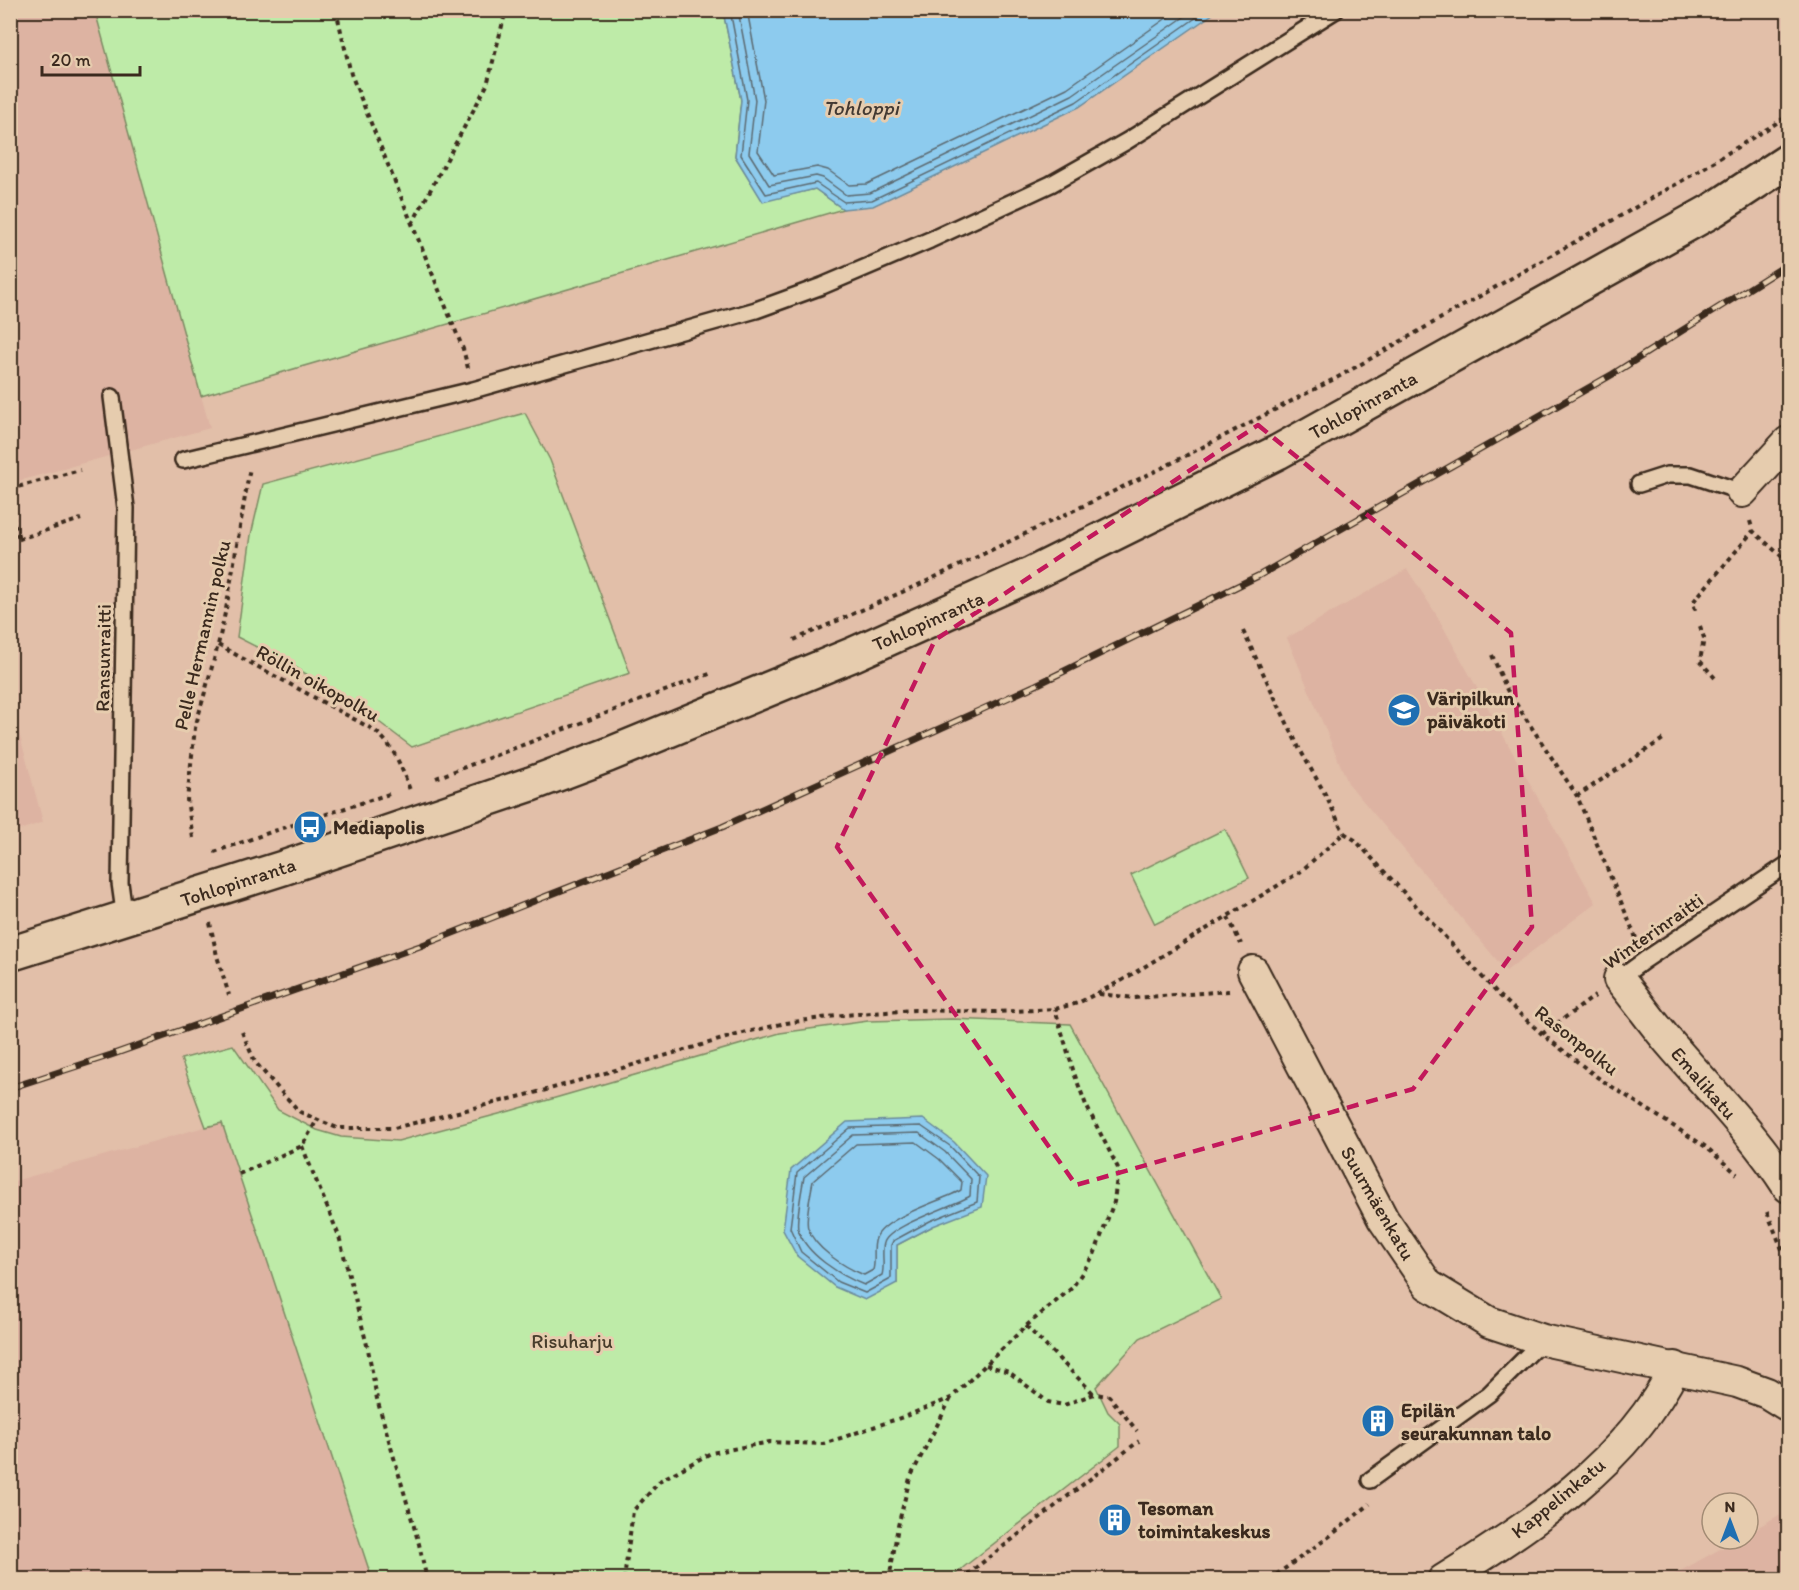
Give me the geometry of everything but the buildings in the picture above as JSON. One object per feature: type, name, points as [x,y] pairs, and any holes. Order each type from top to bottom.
[{"type":"street","name":"Tohlopinranta","points":[[10,954],[125,919],[531,784],[854,654],[1032,574],[1299,440],[1683,228],[1788,161]]},
{"type":"street","points":[[1742,492],[1788,442]]},
{"type":"street","name":"Emalikatu","points":[[1620,979],[1667,1040],[1750,1134],[1788,1187]]},
{"type":"street","name":"Suurmäenkatu","points":[[1258,981],[1383,1219],[1428,1285],[1490,1322],[1543,1340],[1737,1382],[1767,1393],[1788,1406]]},
{"type":"street","name":"Kappelinkatu","points":[[1443,1580],[1498,1545],[1586,1479],[1639,1425],[1664,1391],[1675,1367]]},
{"type":"lane","points":[[183,459],[473,390],[756,310],[822,286],[930,240],[1051,184],[1108,152],[1335,10]]},
{"type":"lane","name":"Ransunraitti","points":[[112,397],[126,508],[120,883],[125,919]]},
{"type":"lane","points":[[1639,484],[1667,475],[1691,475],[1742,492]]},
{"type":"lane","name":"Winterinraitti","points":[[1620,979],[1788,864]]},
{"type":"lane","points":[[1370,1480],[1490,1394],[1543,1340]]},
{"type":"path","points":[[336,10],[351,74],[463,349],[473,390]]},
{"type":"path","points":[[412,225],[487,85],[506,10]]},
{"type":"path","points":[[792,640],[927,581],[1152,473],[1340,376],[1692,175],[1788,116]]},
{"type":"path","name":"Pelle Hermannin polku","points":[[193,838],[187,800],[195,728],[218,645],[242,526],[249,469],[262,440]]},
{"type":"path","points":[[10,489],[80,470]]},
{"type":"path","points":[[1742,492],[1753,531],[1788,562]]},
{"type":"path","points":[[10,507],[19,539]]},
{"type":"path","points":[[10,542],[81,519]]},
{"type":"path","points":[[1695,610],[1693,602],[1753,531]]},
{"type":"path","points":[[1700,626],[1704,638],[1700,661],[1715,678]]},
{"type":"path","points":[[242,1032],[255,1062],[300,1112],[337,1128],[394,1128],[485,1107],[747,1032],[786,1023],[843,1015],[915,1010],[996,1012],[1055,1009],[1078,1003],[1228,917],[1300,872],[1344,833],[1299,748],[1243,631]]},
{"type":"path","name":"Röllin oikopolku","points":[[218,645],[374,730],[385,739],[394,752],[410,788],[421,822]]},
{"type":"path","points":[[1492,655],[1507,690],[1577,796],[1645,960]]},
{"type":"path","points":[[431,780],[719,670]]},
{"type":"path","points":[[1577,796],[1663,739]]},
{"type":"path","points":[[400,791],[410,788]]},
{"type":"path","points":[[207,855],[390,794]]},
{"type":"path","name":"Rasonpolku","points":[[1344,833],[1355,840],[1499,995],[1542,1035],[1597,1077],[1706,1147],[1739,1176]]},
{"type":"path","points":[[208,915],[229,995]]},
{"type":"path","name":"Winterinraitti","points":[[1542,1035],[1620,979]]},
{"type":"path","points":[[1099,993],[1134,998],[1214,992],[1258,981]]},
{"type":"path","points":[[889,1580],[898,1526],[910,1478],[951,1398],[1026,1326],[1072,1288],[1094,1255],[1114,1202],[1118,1168],[1086,1105],[1055,1009]]},
{"type":"path","points":[[239,1174],[302,1146],[317,1120]]},
{"type":"path","points":[[302,1146],[339,1236],[368,1349],[377,1399],[419,1544],[427,1580]]},
{"type":"path","points":[[1765,1208],[1788,1264]]},
{"type":"path","points":[[1026,1326],[1094,1394]]},
{"type":"path","points":[[986,1365],[1009,1372],[1048,1402],[1064,1405],[1094,1394],[1109,1396],[1137,1431]]},
{"type":"path","points":[[624,1580],[633,1510],[661,1480],[711,1453],[771,1442],[823,1444],[951,1398]]},
{"type":"path","points":[[960,1580],[1139,1441]]},
{"type":"path","points":[[1269,1580],[1330,1536],[1385,1492],[1390,1466]]},
{"type":"highlighted area","points":[[1258,425],[1511,633],[1532,927],[1413,1089],[1076,1185],[837,847],[935,640]]},
{"type":"shaded area","points":[[11,11],[95,11],[210,428],[11,483]]},
{"type":"shaded area","name":"Väripilkun päiväkoti","points":[[1407,569],[1436,614],[1596,903],[1506,971],[1348,783],[1287,638]]},
{"type":"shaded area","points":[[10,699],[43,822],[11,833],[10,833]]},
{"type":"shaded area","points":[[222,1122],[372,1579],[11,1580],[11,1182]]},
{"type":"shaded area","points":[[1788,1510],[1788,1579],[1666,1579],[1716,1551],[1760,1551],[1760,1526]]},
{"type":"green space","points":[[95,11],[723,11],[741,100],[735,156],[763,201],[815,189],[843,209],[201,396]]},
{"type":"green space","points":[[525,413],[550,460],[630,673],[412,747],[354,703],[288,663],[237,637],[251,535],[263,484]]},
{"type":"green space","points":[[1225,829],[1249,878],[1155,924],[1131,875]]},
{"type":"green space","name":"Risuharju","points":[[952,1019],[1070,1024],[1221,1299],[1140,1338],[1096,1387],[1108,1412],[1120,1424],[1120,1446],[950,1579],[372,1579],[222,1123],[206,1127],[181,1059],[233,1045],[278,1110],[317,1130],[341,1137],[398,1141],[780,1033],[868,1021]],"holes":[[[933,1226],[897,1245],[897,1283],[783,1230]]]},
{"type":"water","name":"Tohloppi","points":[[723,11],[1217,11],[1079,107],[873,206],[843,209],[815,189],[763,202],[735,156],[741,100]]},
{"type":"water","points":[[923,1119],[954,1142],[986,1176],[982,1207],[933,1226],[897,1245],[897,1283],[865,1300],[835,1287],[797,1256],[783,1230],[791,1170],[847,1122]]},
{"type":"railway","points":[[10,1088],[111,1055],[420,946],[722,827],[1036,685],[1258,576],[1613,374],[1788,264]]},
{"type":"place","name":"Väripilkun päiväkoti","points":[[1404,710]]},
{"type":"place","name":"Mediapolis","points":[[310,827]]},
{"type":"place","name":"Epilän seurakunnan talo","points":[[1378,1421]]},
{"type":"place","name":"Tesoman toimintakeskus","points":[[1115,1520]]}]
